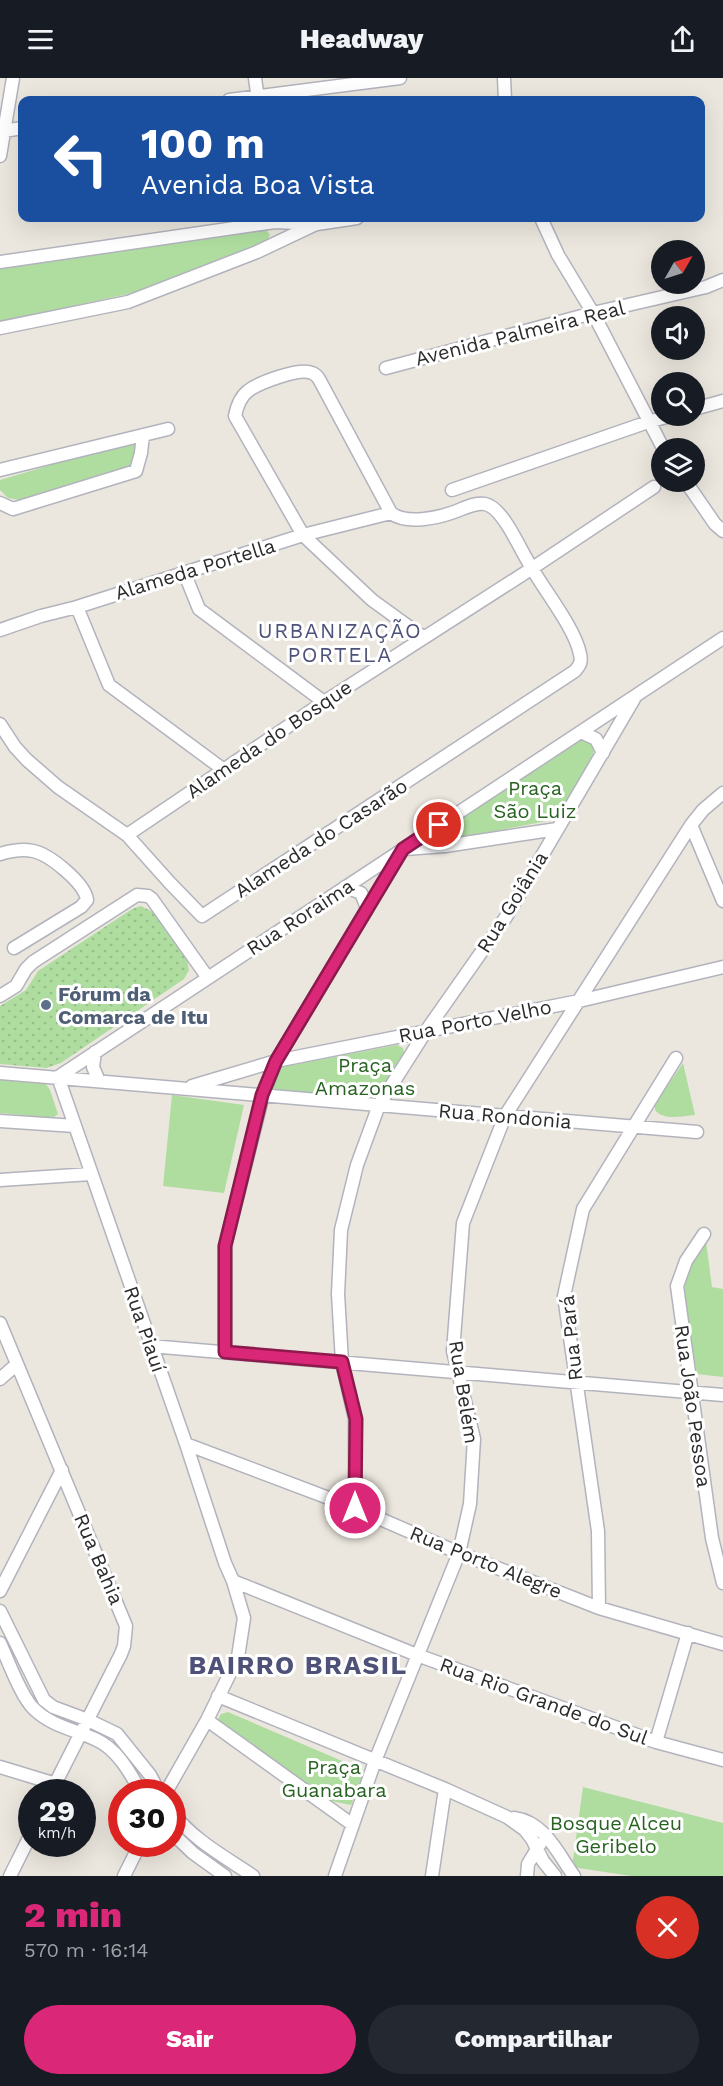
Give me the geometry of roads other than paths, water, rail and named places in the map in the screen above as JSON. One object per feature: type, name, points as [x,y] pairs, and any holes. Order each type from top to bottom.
[{"type":"street","points":[[0,156],[13,78]]},
{"type":"street","points":[[255,78],[258,96]]},
{"type":"street","points":[[278,96],[400,78]]},
{"type":"street","points":[[504,78],[505,96]]},
{"type":"street","points":[[4,131],[18,129]]},
{"type":"street","points":[[0,262],[262,222]]},
{"type":"street","points":[[275,222],[278,243]]},
{"type":"street","points":[[296,222],[317,224],[330,222]]},
{"type":"street","points":[[543,222],[558,255],[593,313],[657,438]]},
{"type":"street","points":[[0,328],[128,302],[278,243],[317,224]]},
{"type":"street","name":"Avenida Palmeira Real","points":[[386,368],[723,280]]},
{"type":"street","points":[[423,637],[372,600],[303,536],[235,416],[237,404],[249,390],[284,375],[304,371],[314,373],[391,513],[397,517],[414,519],[451,513],[478,503],[489,506],[508,525],[531,568]]},
{"type":"street","points":[[705,406],[723,401]]},
{"type":"street","points":[[452,490],[651,421]]},
{"type":"street","points":[[0,470],[168,429]]},
{"type":"street","points":[[0,503],[13,509],[136,471],[143,435]]},
{"type":"street","name":"Alameda do Bosque","points":[[127,835],[324,702],[651,489]]},
{"type":"street","points":[[693,492],[723,531]]},
{"type":"street","name":"Alameda Portella","points":[[0,630],[303,536],[391,513]]},
{"type":"street","name":"Alameda do Casarão","points":[[0,724],[15,747],[42,773],[127,835],[202,916],[576,671],[581,663],[581,655],[574,637],[531,568]]},
{"type":"street","points":[[184,572],[199,609],[324,702]]},
{"type":"street","points":[[77,607],[110,685],[224,770]]},
{"type":"street","name":"Rua Roraima","points":[[58,1077],[723,638]]},
{"type":"street","name":"Rua Goiânia","points":[[355,1508],[356,1419],[342,1362],[338,1294],[341,1230],[357,1165],[379,1105],[426,1031],[506,917],[636,695]]},
{"type":"street","points":[[600,719],[614,734]]},
{"type":"street","points":[[581,732],[596,739],[603,753]]},
{"type":"street","name":"Rua Belém","points":[[335,1876],[375,1761],[459,1553],[470,1504],[474,1439],[453,1351],[463,1223],[505,1116],[691,825],[703,810],[723,793]]},
{"type":"street","points":[[691,825],[723,901]]},
{"type":"street","points":[[225,1352],[225,1246],[262,1095],[276,1061],[403,849],[445,846],[557,829]]},
{"type":"street","points":[[0,854],[32,850],[45,855],[81,885],[86,892],[87,900],[81,907],[14,948]]},
{"type":"street","points":[[345,887],[362,893],[367,908]]},
{"type":"street","points":[[0,996],[16,986],[33,962],[137,895],[152,899],[208,978]]},
{"type":"street","name":"Rua Porto Velho","points":[[183,1088],[276,1061],[579,1001],[723,967]]},
{"type":"street","points":[[95,1052],[93,1067],[99,1081]]},
{"type":"street","name":"Rua Pará","points":[[599,1608],[598,1531],[564,1296],[583,1209],[676,1058]]},
{"type":"street","name":"Rua Rondonia","points":[[0,1073],[697,1132]]},
{"type":"street","name":"Rua Piauí","points":[[58,1077],[244,1618],[238,1657],[207,1720],[172,1779]]},
{"type":"street","points":[[0,1121],[75,1126]]},
{"type":"street","points":[[0,1180],[91,1173]]},
{"type":"street","name":"Rua João Pessoa","points":[[704,1233],[686,1262],[677,1286],[712,1538],[723,1583]]},
{"type":"street","name":"Rua Bahia","points":[[0,1323],[126,1626],[124,1646],[58,1779]]},
{"type":"street","points":[[150,1346],[723,1395]]},
{"type":"street","points":[[0,1379],[17,1364]]},
{"type":"street","name":"Rua Porto Alegre","points":[[186,1444],[355,1508],[459,1553],[599,1608],[723,1644]]},
{"type":"street","points":[[0,1591],[62,1470]]},
{"type":"street","name":"Rua Rio Grande do Sul","points":[[233,1581],[417,1655],[656,1742],[723,1760]]},
{"type":"street","points":[[0,1611],[44,1700],[69,1714],[117,1734],[152,1779]]},
{"type":"street","points":[[656,1742],[688,1634]]},
{"type":"street","points":[[0,1642],[31,1707],[47,1719],[98,1740],[112,1751],[133,1779]]},
{"type":"street","points":[[218,1696],[445,1789],[507,1817],[529,1822],[546,1836],[574,1876]]},
{"type":"street","points":[[207,1720],[353,1825]]},
{"type":"street","points":[[0,1767],[30,1779]]},
{"type":"street","points":[[150,1775],[175,1773]]},
{"type":"street","points":[[432,1876],[445,1789]]},
{"type":"street","points":[[507,1817],[525,1830],[550,1874],[562,1860]]},
{"type":"street","points":[[186,1828],[197,1838],[253,1876]]},
{"type":"street","points":[[527,1876],[528,1864],[546,1836]]},
{"type":"street","points":[[186,1846],[225,1876]]},
{"type":"street","points":[[10,1876],[20,1857]]},
{"type":"street","points":[[124,1876],[134,1857]]},
{"type":"place","name":"Fórum da Comarca de Itu","points":[[46,1005]]},
{"type":"district","name":"URBANIZAÇÃO PORTELA","points":[[340,643]]},
{"type":"district","name":"BAIRRO BRASIL","points":[[298,1665]]},
{"type":"park label","name":"Praça São Luiz","points":[[535,800]]},
{"type":"park label","name":"Praça Amazonas","points":[[365,1076]]},
{"type":"park label","name":"Praça Guanabara","points":[[334,1778]]},
{"type":"park label","name":"Bosque Alceu Geribelo","points":[[616,1834]]}]
